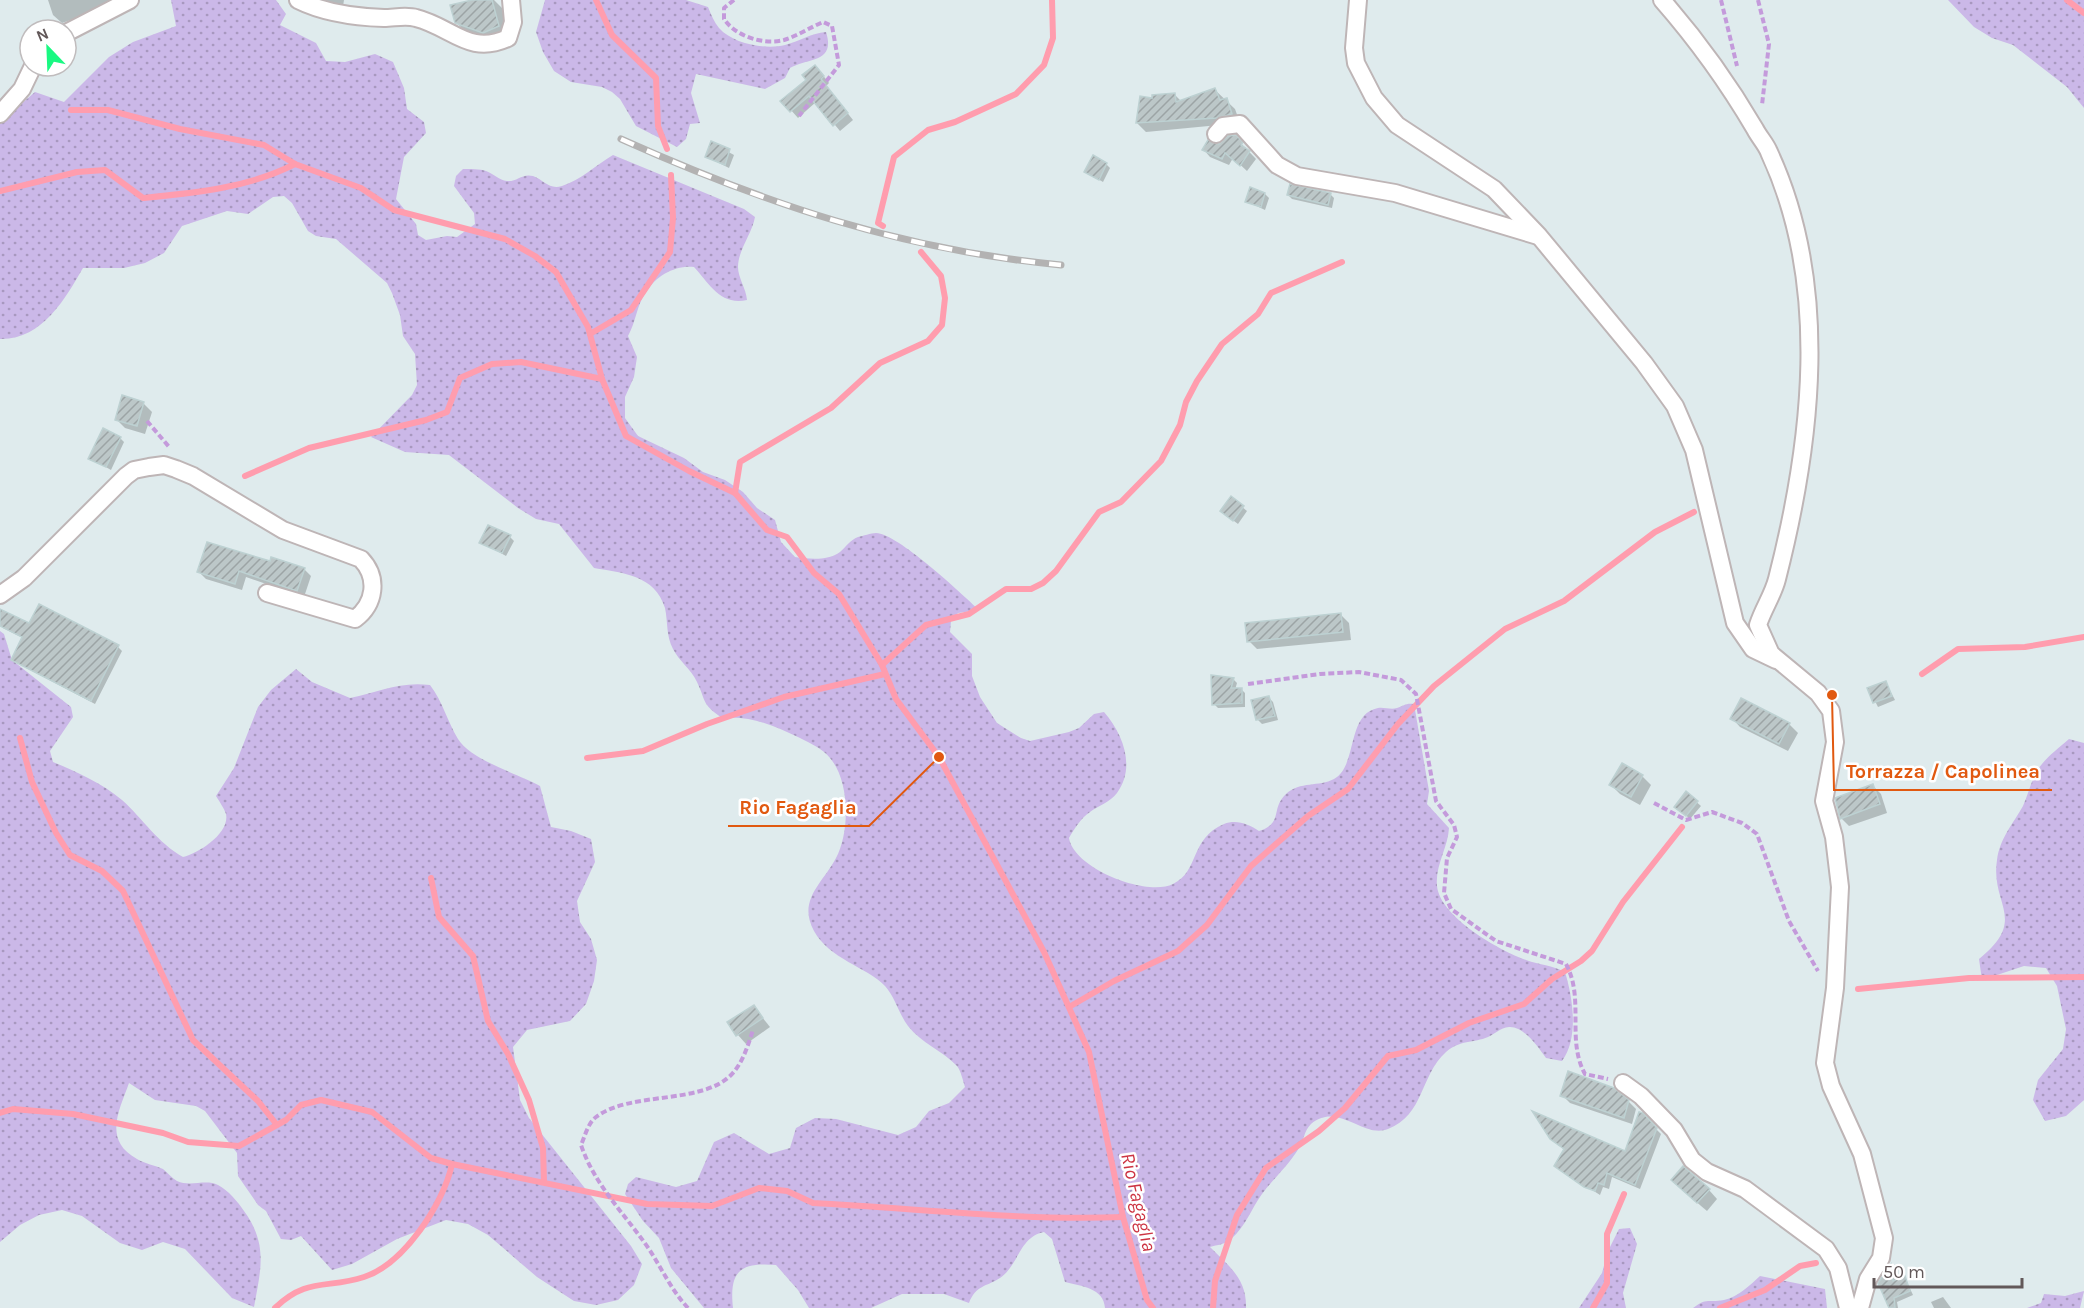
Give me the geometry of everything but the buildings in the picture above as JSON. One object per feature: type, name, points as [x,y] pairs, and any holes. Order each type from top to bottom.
[{"type":"street","points":[[78,27],[130,0]]},
{"type":"street","points":[[297,0],[327,11],[355,16],[414,17],[432,23],[462,40],[491,46],[508,38],[513,22],[511,0]]},
{"type":"street","points":[[1358,0],[1354,48],[1356,63],[1374,98],[1397,125],[1494,189],[1539,236],[1644,363],[1675,406],[1694,450],[1734,623],[1753,649],[1782,663]]},
{"type":"street","points":[[1662,0],[1739,102],[1769,150],[1789,202],[1806,272],[1810,360],[1802,455],[1777,582],[1758,626],[1771,654],[1818,693],[1831,711],[1836,741],[1824,801],[1834,837],[1840,887],[1835,988],[1825,1063],[1831,1086],[1862,1154],[1876,1199],[1884,1238],[1881,1258],[1868,1279],[1860,1308]]},
{"type":"street","points":[[0,114],[22,89],[27,78]]},
{"type":"street","points":[[1216,134],[1223,126],[1240,124],[1277,165],[1297,176],[1395,193],[1539,236]]},
{"type":"street","points":[[0,595],[24,578],[126,476],[134,470],[164,465],[193,476],[283,530],[361,559],[368,566],[373,580],[371,598],[365,611],[355,619],[267,593]]},
{"type":"street","points":[[1623,1083],[1641,1096],[1674,1130],[1692,1160],[1707,1172],[1744,1189],[1826,1249],[1838,1268],[1848,1308]]},
{"type":"path","points":[[734,0],[724,8],[724,19],[743,36],[766,41],[783,40],[823,21],[832,26],[839,65],[836,73],[799,116]]},
{"type":"path","points":[[1721,0],[1737,65],[1739,102]]},
{"type":"path","points":[[1758,0],[1769,44],[1761,107]]},
{"type":"path","points":[[147,421],[169,444],[176,469]]},
{"type":"path","points":[[1248,684],[1320,674],[1359,672],[1401,680],[1416,694],[1436,801],[1454,825],[1457,837],[1447,858],[1444,893],[1451,909],[1496,941],[1566,964],[1575,980],[1577,1060],[1585,1074],[1623,1083]]},
{"type":"path","points":[[1654,803],[1686,820],[1712,812],[1742,823],[1757,834],[1790,921],[1812,965],[1835,988]]},
{"type":"path","points":[[688,1308],[632,1223],[614,1206],[589,1167],[581,1145],[595,1117],[613,1109],[683,1095],[712,1086],[731,1076],[746,1052],[753,1030]]},
{"type":"shaded area","points":[[171,0],[276,0],[286,14],[280,25],[316,43],[326,61],[345,62],[375,54],[393,62],[404,88],[407,109],[424,122],[426,133],[404,157],[396,199],[416,224],[418,235],[426,240],[447,236],[457,237],[475,224],[474,213],[454,186],[456,176],[463,169],[486,171],[507,181],[533,176],[550,186],[557,187],[576,180],[613,155],[744,209],[755,217],[743,248],[738,271],[747,300],[729,300],[722,296],[694,267],[680,268],[667,273],[655,281],[646,292],[628,336],[637,357],[634,377],[625,397],[625,418],[638,436],[684,458],[703,472],[725,480],[743,492],[757,508],[775,520],[781,542],[795,557],[812,559],[830,557],[840,552],[855,538],[876,533],[899,543],[929,565],[979,610],[958,613],[951,621],[950,632],[972,654],[972,676],[980,697],[997,723],[1021,738],[1030,741],[1069,732],[1079,728],[1094,714],[1104,712],[1117,730],[1125,751],[1126,772],[1123,783],[1111,799],[1084,817],[1069,838],[1074,849],[1097,870],[1113,878],[1146,887],[1173,884],[1182,878],[1205,838],[1213,830],[1233,822],[1247,824],[1259,831],[1267,828],[1274,820],[1281,800],[1291,790],[1334,779],[1346,763],[1356,730],[1368,712],[1378,708],[1395,709],[1414,704],[1429,791],[1427,804],[1449,828],[1437,878],[1441,898],[1460,921],[1487,941],[1515,956],[1565,972],[1572,1006],[1573,1030],[1562,1061],[1546,1058],[1525,1033],[1509,1027],[1483,1039],[1456,1045],[1446,1052],[1431,1072],[1409,1114],[1388,1129],[1379,1131],[1369,1129],[1331,1116],[1321,1118],[1311,1124],[1295,1154],[1262,1194],[1241,1229],[1229,1241],[1210,1247],[1236,1274],[1246,1298],[1246,1308],[1105,1308],[1104,1301],[1096,1292],[1065,1282],[1052,1239],[1044,1232],[1029,1239],[1006,1272],[1000,1278],[978,1290],[969,1303],[944,1294],[902,1294],[871,1308],[809,1308],[798,1290],[776,1265],[764,1264],[746,1268],[735,1277],[732,1295],[733,1308],[704,1308],[671,1268],[659,1238],[643,1221],[625,1194],[628,1184],[636,1177],[676,1187],[697,1181],[714,1142],[734,1133],[769,1154],[790,1148],[796,1128],[815,1118],[836,1119],[898,1135],[916,1127],[929,1111],[949,1103],[965,1087],[957,1066],[908,1026],[885,986],[868,973],[838,956],[821,941],[814,931],[808,910],[810,901],[841,847],[846,821],[844,793],[837,768],[824,752],[800,738],[753,720],[722,718],[711,709],[705,702],[694,677],[673,649],[668,634],[665,608],[660,597],[646,582],[627,574],[594,568],[559,524],[536,519],[518,508],[449,455],[405,452],[371,437],[412,395],[417,385],[415,354],[403,336],[400,315],[387,283],[336,239],[316,236],[308,231],[292,203],[284,196],[273,197],[248,214],[227,211],[182,226],[164,253],[145,263],[124,268],[83,268],[51,316],[28,333],[15,338],[0,339],[0,122],[35,92],[64,102],[109,57],[133,42],[176,26]]},
{"type":"shaded area","points":[[545,0],[686,0],[708,7],[719,28],[725,34],[741,42],[769,47],[826,32],[827,49],[818,58],[790,68],[785,78],[765,89],[696,74],[691,93],[700,123],[690,124],[686,139],[677,147],[636,126],[620,99],[612,92],[602,87],[571,82],[554,71],[543,52],[536,32]]},
{"type":"shaded area","points":[[1948,0],[2084,0],[2084,108],[2067,87],[2013,45],[1992,38],[1974,27]]},
{"type":"shaded area","points":[[0,631],[4,634],[12,660],[71,707],[73,717],[50,751],[53,762],[106,788],[130,807],[166,845],[183,857],[205,847],[223,828],[226,814],[216,796],[234,768],[258,707],[271,690],[296,669],[312,682],[350,698],[409,684],[430,685],[464,747],[484,760],[540,786],[551,827],[571,831],[591,839],[595,862],[577,901],[580,922],[591,939],[597,960],[594,981],[586,1004],[570,1021],[527,1030],[513,1047],[520,1100],[529,1118],[631,1246],[642,1264],[634,1285],[618,1300],[596,1305],[574,1301],[537,1277],[488,1235],[468,1224],[446,1220],[397,1239],[352,1264],[332,1270],[301,1236],[291,1240],[281,1239],[266,1211],[258,1205],[238,1176],[237,1153],[205,1111],[196,1106],[155,1100],[129,1083],[116,1124],[120,1143],[126,1151],[140,1161],[163,1169],[182,1183],[218,1185],[236,1200],[252,1223],[260,1246],[261,1257],[254,1307],[232,1298],[185,1249],[163,1242],[142,1250],[120,1243],[82,1216],[62,1210],[39,1215],[20,1225],[0,1242]]},
{"type":"shaded area","points":[[2069,739],[2084,743],[2084,1100],[2066,1116],[2045,1121],[2033,1100],[2038,1080],[2063,1049],[2066,1029],[2057,986],[2046,968],[2024,966],[1982,980],[1979,959],[1994,945],[2002,933],[2005,922],[1996,876],[2001,845],[2023,806],[2039,768]]},
{"type":"shaded area","points":[[1630,1228],[1637,1244],[1623,1293],[1626,1308],[1579,1308],[1602,1273],[1608,1251],[1619,1229]]},
{"type":"shaded area","points":[[1760,1276],[1825,1289],[1827,1308],[1693,1308],[1705,1301],[1724,1300],[1734,1296]]},
{"type":"shaded area","points":[[2084,1291],[2080,1308],[2027,1308],[2041,1303],[2044,1294],[2065,1296]]},
{"type":"waterway","points":[[596,0],[612,35],[656,78],[658,126],[667,149]]},
{"type":"waterway","points":[[883,226],[878,223],[894,157],[928,130],[955,122],[1016,94],[1044,65],[1053,38],[1052,0]]},
{"type":"waterway","points":[[2067,0],[2084,13]]},
{"type":"waterway","points":[[71,110],[108,110],[180,129],[264,145],[295,164],[361,188],[394,210],[505,239],[535,256],[556,272],[588,327],[602,379],[626,436],[689,471],[735,493]]},
{"type":"waterway","points":[[0,191],[77,172],[105,170],[143,198],[240,184],[295,164]]},
{"type":"waterway","points":[[590,334],[631,310],[670,252],[673,218],[671,175]]},
{"type":"waterway","name":"Rio Fagaglia","points":[[921,252],[941,276],[945,298],[942,325],[928,341],[880,363],[831,408],[740,462],[735,493],[767,530],[787,537],[814,573],[839,594],[882,665],[896,699],[939,757],[1044,952],[1089,1052],[1123,1217],[1147,1300],[1153,1308]]},
{"type":"waterway","points":[[882,665],[926,625],[969,614],[1006,589],[1031,589],[1043,583],[1056,571],[1099,512],[1121,502],[1161,461],[1180,425],[1186,402],[1222,344],[1258,314],[1271,293],[1342,262]]},
{"type":"waterway","points":[[245,476],[309,448],[426,420],[447,412],[460,378],[492,364],[521,362],[602,379]]},
{"type":"waterway","points":[[1069,1007],[1114,981],[1178,951],[1207,925],[1251,866],[1308,816],[1348,789],[1398,724],[1434,686],[1505,629],[1564,601],[1655,532],[1694,512]]},
{"type":"waterway","points":[[1922,674],[1958,649],[2025,647],[2084,637]]},
{"type":"waterway","points":[[587,758],[643,751],[707,724],[784,697],[885,674]]},
{"type":"waterway","points":[[20,738],[32,782],[56,833],[70,855],[102,871],[123,891],[193,1040],[258,1101],[277,1125]]},
{"type":"waterway","points":[[1213,1308],[1215,1281],[1237,1215],[1266,1168],[1319,1131],[1345,1108],[1388,1056],[1416,1050],[1469,1023],[1524,1004],[1552,979],[1581,961],[1592,951],[1623,902],[1682,827]]},
{"type":"waterway","points":[[431,878],[439,917],[473,956],[488,1021],[508,1054],[529,1100],[543,1148],[544,1181]]},
{"type":"waterway","points":[[1858,989],[1969,978],[2084,977]]},
{"type":"waterway","points":[[0,1113],[13,1109],[73,1114],[163,1133],[188,1142],[239,1146],[286,1120],[301,1105],[321,1100],[372,1112],[431,1158],[647,1204],[712,1206],[759,1188],[787,1191],[813,1203],[1006,1216],[1123,1217]]},
{"type":"waterway","points":[[275,1308],[297,1292],[318,1285],[364,1277],[394,1259],[420,1230],[431,1213],[448,1180],[452,1164]]},
{"type":"waterway","points":[[1593,1308],[1607,1283],[1607,1234],[1624,1194]]},
{"type":"waterway","points":[[1720,1308],[1765,1290],[1800,1266],[1816,1263]]},
{"type":"railway","points":[[621,139],[729,184],[836,221],[946,248],[1061,265]]},
{"type":"place","name":"Torrazza / Capolinea","points":[[1832,695]]},
{"type":"place","name":"Rio Fagaglia","points":[[939,757]]}]
